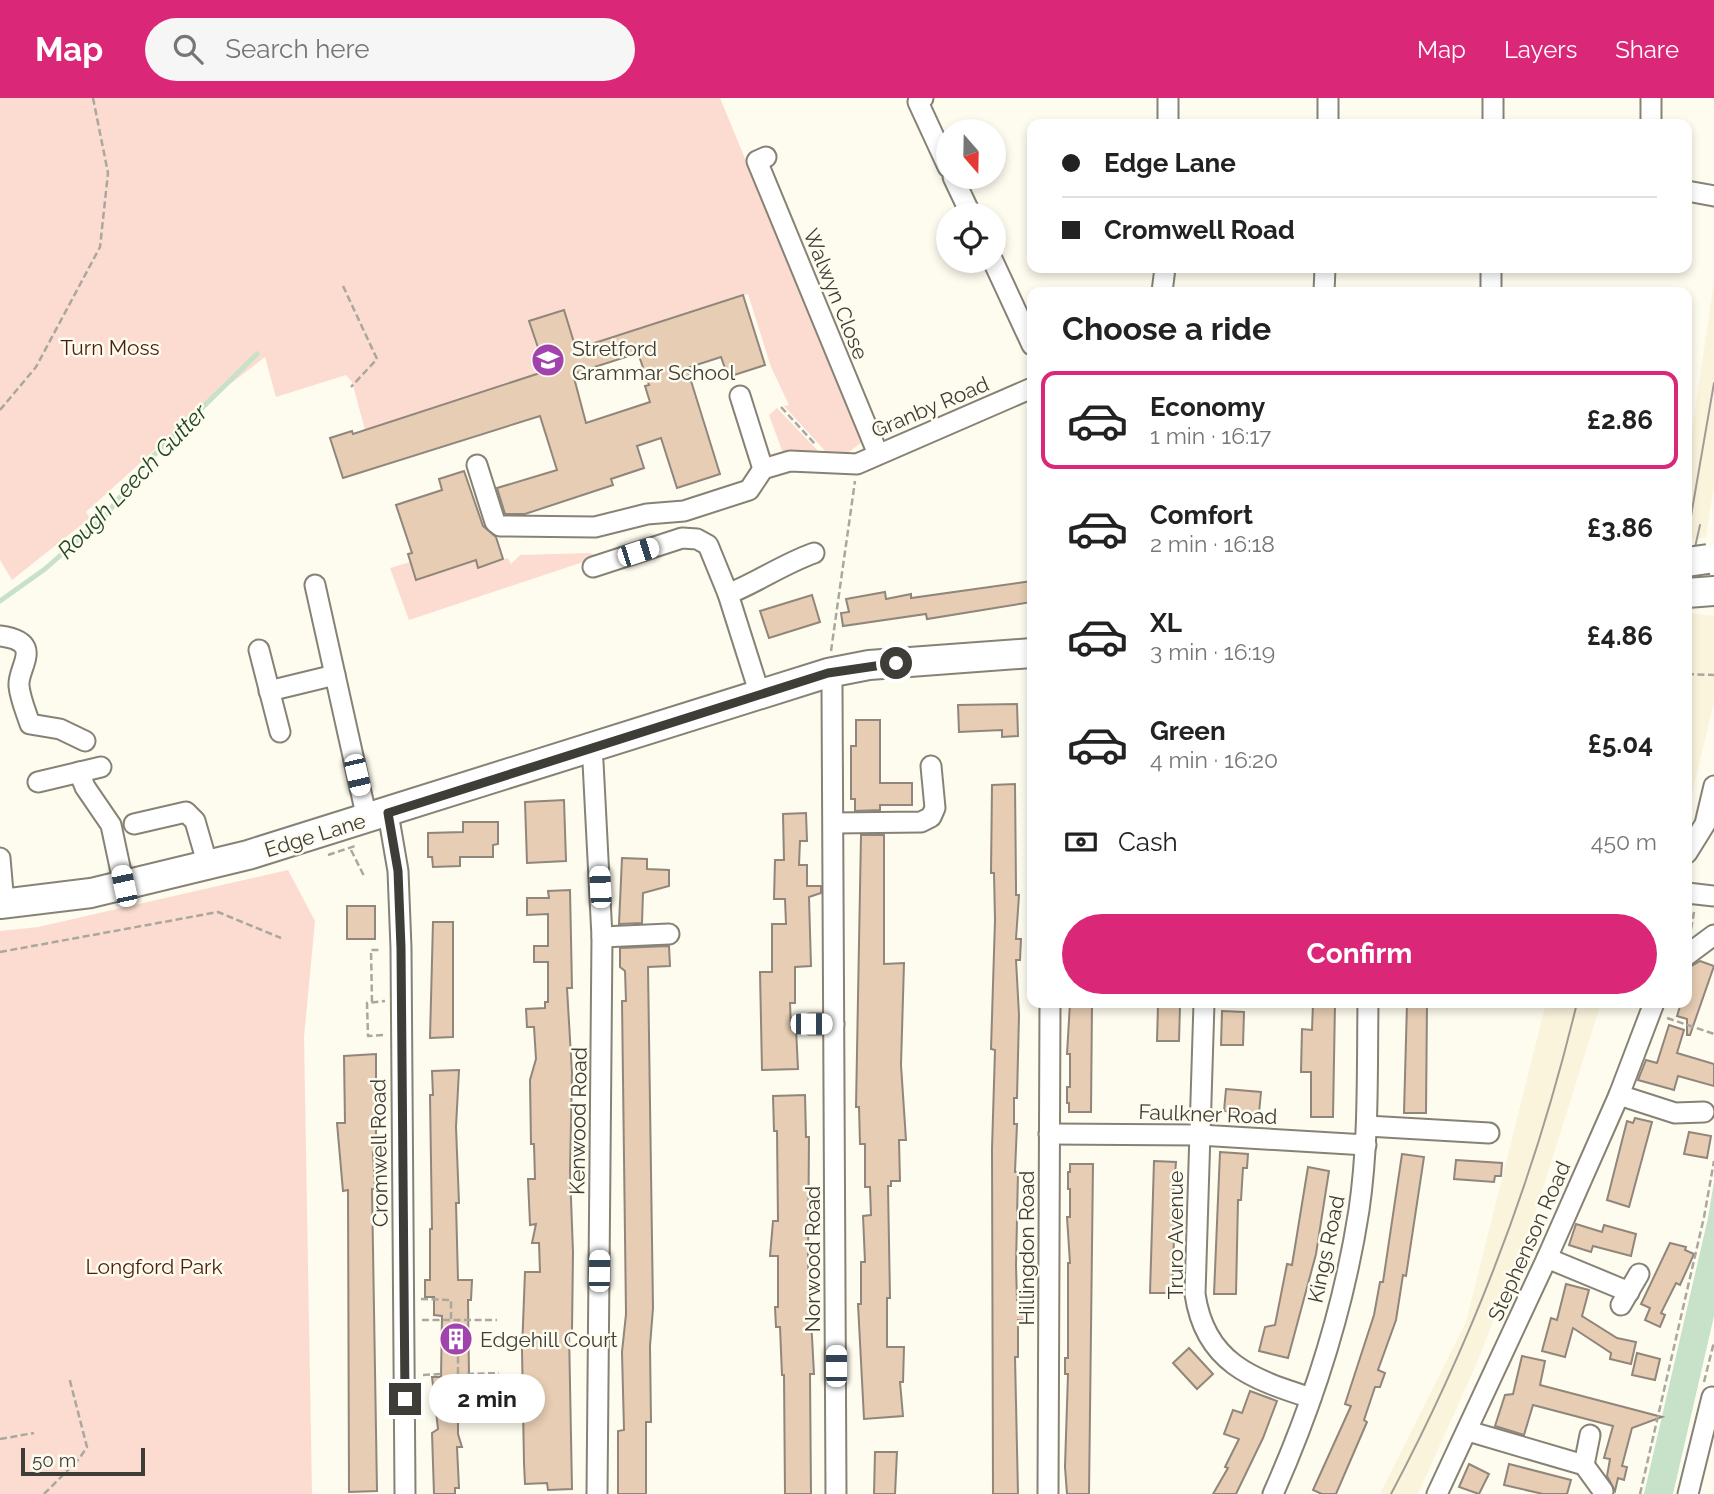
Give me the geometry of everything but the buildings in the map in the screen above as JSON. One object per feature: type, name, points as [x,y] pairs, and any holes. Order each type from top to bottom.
[{"type":"highway","name":"Edge Lane","points":[[2,904],[124,886],[208,866],[377,816],[828,673],[869,665],[1027,653]]},
{"type":"street","points":[[923,98],[918,102],[936,141]]},
{"type":"street","points":[[1168,98],[1168,119]]},
{"type":"street","points":[[1328,98],[1328,119]]},
{"type":"street","points":[[1493,98],[1493,119]]},
{"type":"street","points":[[1651,98],[1651,119]]},
{"type":"street","name":"Walwyn Close","points":[[766,157],[757,161],[878,454]]},
{"type":"street","points":[[1692,192],[1714,196]]},
{"type":"street","points":[[999,273],[1027,334]]},
{"type":"street","name":"Granby Road","points":[[844,462],[878,454],[1027,390]]},
{"type":"street","points":[[740,396],[764,470]]},
{"type":"street","points":[[477,465],[495,522],[508,527],[595,527],[647,514],[684,511],[749,490],[764,470],[790,461],[844,462]]},
{"type":"street","points":[[593,567],[682,538],[697,539],[708,545],[728,594],[760,695]]},
{"type":"street","points":[[728,594],[753,584],[784,564],[814,553]]},
{"type":"street","name":"Cromwell Road","points":[[315,585],[335,675],[377,816],[398,871],[405,1494]]},
{"type":"street","points":[[0,636],[11,637],[26,651],[27,660],[19,683],[30,724],[44,725],[76,741]]},
{"type":"street","points":[[259,650],[280,732]]},
{"type":"street","name":"Norwood Road","points":[[828,673],[832,686],[835,823],[836,1494]]},
{"type":"street","points":[[269,691],[335,675]]},
{"type":"street","name":"Kenwood Road","points":[[589,749],[593,762],[602,937],[597,1494]]},
{"type":"street","points":[[835,823],[920,822],[931,817],[935,808],[931,766]]},
{"type":"street","points":[[38,782],[101,767]]},
{"type":"street","points":[[79,772],[85,787],[111,825],[124,886]]},
{"type":"street","points":[[1692,848],[1709,832],[1714,786]]},
{"type":"street","points":[[135,824],[186,812],[195,821],[208,866]]},
{"type":"street","points":[[2,904],[4,853]]},
{"type":"street","points":[[602,937],[669,934]]},
{"type":"street","points":[[1692,950],[1714,935]]},
{"type":"street","name":"Hillingdon Road","points":[[1048,1494],[1050,1008]]},
{"type":"street","name":"Truro Avenue","points":[[1204,1008],[1195,1294],[1204,1329],[1212,1344],[1237,1367],[1268,1384],[1311,1398]]},
{"type":"street","name":"Kings Road","points":[[1273,1494],[1311,1398],[1351,1257],[1366,1135],[1368,1008]]},
{"type":"street","name":"Stephenson Road","points":[[1437,1494],[1547,1258],[1619,1095],[1653,1008]]},
{"type":"street","points":[[811,1024],[834,1024]]},
{"type":"street","points":[[1619,1095],[1675,1113],[1704,1112]]},
{"type":"street","name":"Faulkner Road","points":[[1049,1133],[1489,1133]]},
{"type":"street","points":[[1547,1258],[1625,1299],[1639,1274]]},
{"type":"street","points":[[1688,1494],[1712,1397]]},
{"type":"street","points":[[1468,1431],[1584,1465],[1603,1491]]},
{"type":"street","points":[[1584,1465],[1590,1435]]},
{"type":"path","points":[[0,410],[36,367],[100,247],[108,173],[93,98]]},
{"type":"path","points":[[344,286],[377,359],[351,387]]},
{"type":"path","points":[[781,407],[844,462],[828,673]]},
{"type":"path","points":[[1692,674],[1714,675]]},
{"type":"path","points":[[351,850],[365,878]]},
{"type":"path","points":[[1692,917],[1700,894]]},
{"type":"path","points":[[0,953],[218,912],[282,938]]},
{"type":"path","points":[[371,950],[372,1002]]},
{"type":"path","points":[[368,1036],[367,1003],[400,1000]]},
{"type":"path","points":[[1653,1008],[1714,1034]]},
{"type":"path","points":[[1640,1494],[1698,1243],[1714,1161]]},
{"type":"path","points":[[404,1298],[452,1300],[451,1320]]},
{"type":"path","points":[[405,1320],[497,1320]]},
{"type":"path","points":[[458,1321],[458,1374]]},
{"type":"path","points":[[467,1374],[499,1373]]},
{"type":"path","points":[[44,1494],[79,1460],[87,1447],[69,1377]]},
{"type":"path","points":[[0,1440],[34,1433]]},
{"type":"shaded area","points":[[1714,282],[1714,485],[1706,537],[1692,540],[1692,431]]},
{"type":"shaded area","points":[[1692,613],[1714,616],[1714,702],[1692,794]]},
{"type":"shaded area","points":[[1545,1008],[1599,1008],[1535,1214],[1476,1365],[1418,1494],[1380,1494],[1466,1322]]},
{"type":"shaded area","points":[[1714,1182],[1714,1316],[1673,1494],[1644,1494],[1708,1218]]},
{"type":"green space","name":"Stretford Grammar School","points":[[0,98],[720,98],[862,442],[845,455],[827,453],[784,406],[789,405],[771,367],[748,294],[576,349],[564,311],[530,321],[546,371],[365,430],[352,382],[346,375],[276,397],[265,357],[212,398],[86,512],[90,518],[12,580],[0,560]]},
{"type":"green space","points":[[777,408],[821,454],[783,453],[769,415]]},
{"type":"green space","points":[[589,553],[601,556],[409,620],[390,568],[410,562],[416,580],[476,560],[478,567],[508,558],[511,564],[520,555]]},
{"type":"green space","name":"Longford Park","points":[[288,870],[315,921],[304,1037],[312,1494],[0,1494],[0,931],[38,927]]},
{"type":"waterway","name":"Rough Leech Gutter","points":[[0,601],[45,569],[105,516],[151,458],[257,354]]},
{"type":"tram line","points":[[1692,510],[1714,383]]},
{"type":"tram line","points":[[1692,561],[1700,525]]},
{"type":"tram line","points":[[1391,1494],[1449,1376],[1499,1254],[1542,1130],[1576,1008]]},
{"type":"place","name":"Stretford Grammar School","points":[[548,360]]},
{"type":"place","name":"Edgehill Court","points":[[456,1339]]},
{"type":"route","points":[[405,1399],[401,948],[398,871],[388,813],[828,673],[896,663]]},
{"type":"park label","name":"Turn Moss","points":[[110,347]]}]
